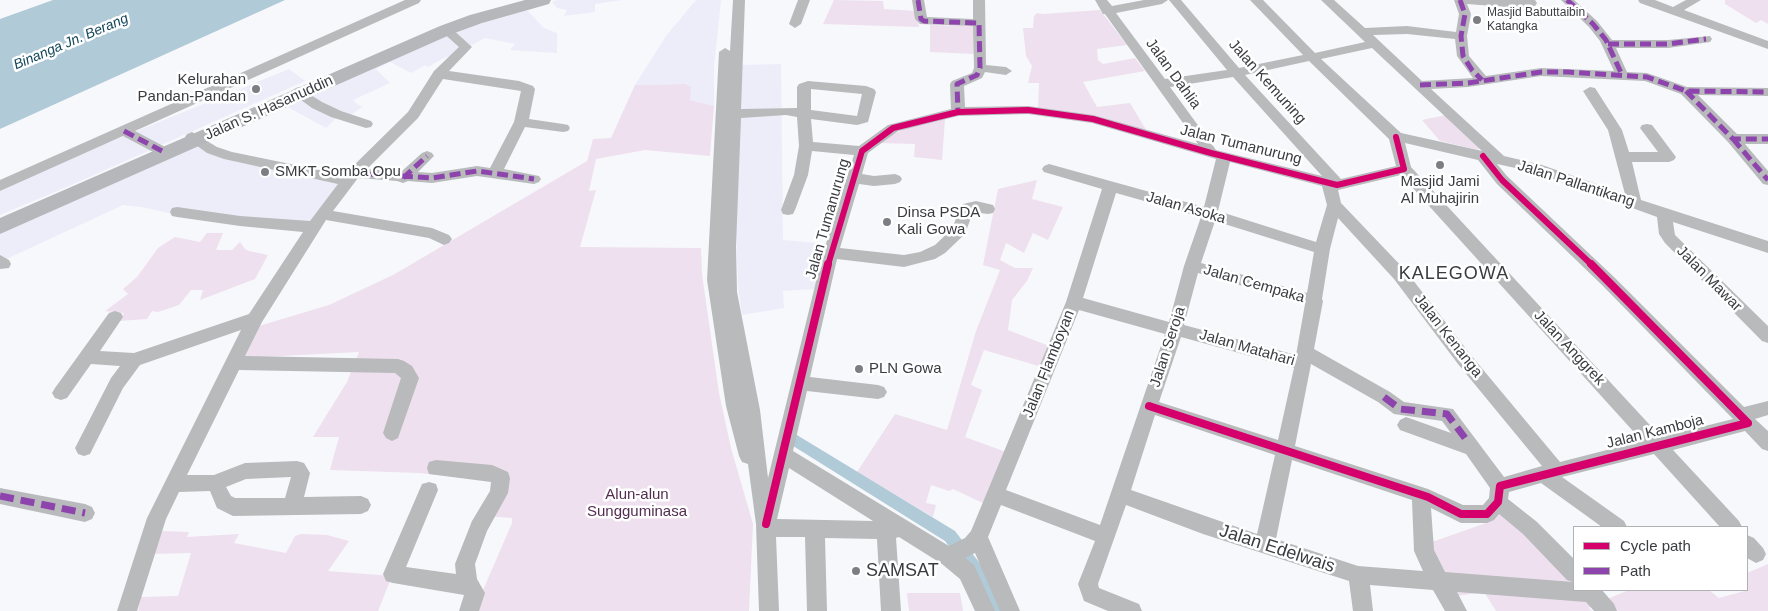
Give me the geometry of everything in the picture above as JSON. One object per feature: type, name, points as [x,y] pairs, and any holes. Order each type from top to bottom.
[{"type":"highway","name":"Jalan S. Hasanuddin","points":[[0,227],[443,27],[534,0]]},
{"type":"highway","name":"Jalan S. Hasanuddin","points":[[300,92],[476,18],[543,0]]},
{"type":"highway","name":"Jalan S. Hasanuddin","points":[[0,221],[162,150],[194,140]]},
{"type":"street","points":[[0,186],[415,0]]},
{"type":"street","name":"Jalan Tumanurung","points":[[727,114],[729,0]]},
{"type":"street","name":"Jalan Tumanurung","points":[[738,0],[727,114],[715,280],[735,406],[746,451],[759,482],[766,526],[769,611]]},
{"type":"street","points":[[796,24],[804,0]]},
{"type":"street","points":[[918,0],[921,19],[924,21],[979,23]]},
{"type":"street","points":[[958,112],[957,84],[975,76],[980,68],[979,0]]},
{"type":"street","points":[[1104,5],[1162,0]]},
{"type":"street","name":"Jalan Kemuning","points":[[1175,0],[1236,73],[1333,183]]},
{"type":"street","points":[[1256,0],[1312,58],[1396,137],[1404,169]]},
{"type":"street","points":[[1327,0],[1500,159]]},
{"type":"street","points":[[1482,80],[1466,62],[1461,36],[1465,14],[1460,0],[1525,2]]},
{"type":"street","points":[[1567,0],[1593,24],[1608,44],[1622,75]]},
{"type":"street","points":[[1644,0],[1768,45]]},
{"type":"street","points":[[1674,11],[1695,0]]},
{"type":"street","name":"Jalan Dahlia","points":[[1104,5],[1217,155]]},
{"type":"street","points":[[127,611],[157,518],[252,327],[322,214],[351,177],[412,115],[439,74],[466,47],[446,30]]},
{"type":"street","points":[[1361,32],[1407,30],[1461,36]]},
{"type":"street","points":[[1608,44],[1668,44],[1706,39]]},
{"type":"street","points":[[1162,84],[1236,73],[1374,44]]},
{"type":"street","points":[[980,68],[1006,71]]},
{"type":"street","points":[[1420,85],[1482,80],[1541,72],[1568,72],[1653,79],[1686,91],[1768,92]]},
{"type":"street","points":[[439,74],[526,87],[528,89],[521,122],[495,172]]},
{"type":"street","points":[[727,114],[775,110],[804,113],[860,120],[864,119],[870,94],[866,90],[806,86],[804,91],[804,113],[806,146],[801,175],[788,210]]},
{"type":"street","points":[[1590,91],[1615,130],[1629,177],[1634,203]]},
{"type":"street","points":[[1686,91],[1768,180]]},
{"type":"street","points":[[300,92],[310,101],[324,108],[366,124]]},
{"type":"street","name":"Jalan Tumanurung","points":[[766,526],[831,253],[862,151],[893,128],[958,112],[1028,110],[1094,119],[1217,155],[1333,183],[1404,169]]},
{"type":"street","points":[[521,122],[563,128]]},
{"type":"street","points":[[1622,157],[1669,157],[1647,128]]},
{"type":"street","points":[[124,130],[162,150]]},
{"type":"street","name":"Jalan Pallantikang","points":[[1396,137],[1552,172],[1664,214],[1768,247]]},
{"type":"street","points":[[1733,140],[1768,139]]},
{"type":"street","points":[[194,140],[220,153],[250,162],[351,177],[432,178],[467,171],[495,172],[534,179]]},
{"type":"street","points":[[806,146],[862,151]]},
{"type":"street","name":"Jalan Seroja","points":[[1132,611],[1098,597],[1088,590],[1088,584],[1175,330],[1192,266],[1210,214],[1217,155]]},
{"type":"street","points":[[403,178],[427,156]]},
{"type":"street","points":[[1483,156],[1502,180],[1608,281],[1768,443]]},
{"type":"street","name":"Jalan Asoka","points":[[1049,169],[1210,214],[1322,249]]},
{"type":"street","name":"Jalan Anggrek","points":[[1404,169],[1731,526]]},
{"type":"street","points":[[854,178],[874,181],[895,179]]},
{"type":"street","points":[[1265,544],[1304,359],[1322,249],[1334,205],[1333,183]]},
{"type":"street","name":"Jalan Flamboyan","points":[[964,548],[996,495],[1074,302],[1110,186]]},
{"type":"street","name":"Jalan Kenanga","points":[[1334,205],[1400,275],[1550,472],[1616,526]]},
{"type":"street","points":[[831,253],[904,261],[920,258],[940,249],[960,230],[965,211],[968,208],[976,206],[988,209]]},
{"type":"street","points":[[177,212],[240,221],[313,227]]},
{"type":"street","points":[[322,214],[432,233],[444,239]]},
{"type":"street","name":"Jalan Mawar","points":[[1664,214],[1667,234],[1670,239],[1768,336]]},
{"type":"street","name":"Jalan Cempaka","points":[[1192,266],[1315,301]]},
{"type":"street","name":"Jalan Matahari","points":[[1074,302],[1175,330],[1304,359],[1384,397],[1400,408],[1447,414],[1472,448],[1499,494],[1530,528],[1572,566]]},
{"type":"street","points":[[61,393],[115,317]]},
{"type":"street","points":[[88,357],[125,372],[252,327]]},
{"type":"street","points":[[234,363],[398,366],[410,378],[392,433]]},
{"type":"street","points":[[84,448],[125,372]]},
{"type":"street","points":[[799,383],[878,392]]},
{"type":"street","name":"Jalan Kamboja","points":[[1149,406],[1421,495],[1461,514],[1487,514],[1499,494],[1550,472],[1658,445],[1744,419],[1768,408]]},
{"type":"street","points":[[1406,425],[1472,448]]},
{"type":"street","points":[[783,455],[964,548],[1010,611]]},
{"type":"street","points":[[436,468],[492,473],[501,478],[499,493],[479,527],[465,564],[468,585]]},
{"type":"street","points":[[175,484],[215,483],[245,471],[297,469],[301,476],[292,506]]},
{"type":"street","points":[[215,483],[224,502],[233,507],[361,505]]},
{"type":"street","points":[[429,490],[393,574],[473,586],[475,593],[469,611]]},
{"type":"street","name":"Jalan Edelwais","points":[[1120,494],[1203,525],[1358,575],[1439,582]]},
{"type":"street","points":[[996,495],[1106,536]]},
{"type":"street","points":[[1421,495],[1424,551],[1439,582],[1457,611]]},
{"type":"street","points":[[0,496],[85,513]]},
{"type":"street","points":[[766,526],[890,529],[891,611]]},
{"type":"street","points":[[815,528],[817,611]]},
{"type":"street","points":[[964,548],[967,572],[985,611]]},
{"type":"street","points":[[1358,575],[1363,611]]},
{"type":"street","points":[[1439,582],[1573,590]]},
{"type":"street","points":[[1590,591],[1607,611]]},
{"type":"shaded area","points":[[557,0],[622,0],[595,4],[595,12],[564,16],[567,10],[557,8],[552,2]]},
{"type":"shaded area","points":[[696,0],[721,0],[714,67],[714,106],[690,100],[685,84],[635,85],[666,36]]},
{"type":"shaded area","points":[[525,8],[544,28],[557,33],[557,53],[510,50],[515,44],[485,38],[452,56],[444,58],[428,67],[425,65],[411,73],[390,62],[376,69],[390,83],[353,100],[358,105],[363,106],[347,118],[337,117],[326,128],[284,105],[416,45]]},
{"type":"shaded area","points":[[781,64],[783,240],[829,244],[815,289],[783,291],[784,308],[742,315],[738,285],[736,235],[741,65]]},
{"type":"shaded area","points":[[289,69],[305,81],[0,215],[0,187]]},
{"type":"shaded area","points":[[195,143],[341,181],[307,229],[196,219],[142,207],[123,205],[0,262],[0,230]]},
{"type":"green space","points":[[834,0],[883,1],[884,9],[915,11],[919,27],[823,24]]},
{"type":"green space","points":[[1725,0],[1768,0],[1768,24],[1761,20],[1756,23],[1725,4]]},
{"type":"green space","points":[[1100,10],[1127,45],[1097,49],[1098,60],[1103,64],[1135,58],[1145,71],[1083,82],[1097,107],[1130,103],[1148,133],[1038,109],[1039,83],[1028,83],[1032,66],[1026,56],[1023,28],[1033,28],[1034,16],[1037,13]]},
{"type":"green space","points":[[930,25],[976,26],[975,54],[930,52]]},
{"type":"green space","name":"Alun-alun Sungguminasa","points":[[685,84],[691,87],[690,100],[714,106],[710,156],[645,150],[596,159],[589,191],[596,190],[580,247],[701,248],[702,274],[719,393],[731,448],[753,524],[749,611],[474,611],[512,523],[512,518],[486,516],[501,482],[419,473],[330,470],[339,437],[313,437],[347,382],[359,352],[243,358],[259,326],[329,305],[393,275],[587,161],[593,139],[611,138],[635,85]]},
{"type":"green space","points":[[1446,115],[1480,147],[1478,150],[1440,141],[1422,120]]},
{"type":"green space","points":[[945,119],[942,160],[914,157],[915,144],[879,143],[886,137],[905,129]]},
{"type":"green space","points":[[1037,180],[1032,199],[1063,207],[1048,240],[1033,233],[1024,253],[1006,243],[1000,260],[1015,268],[1033,268],[1027,281],[1012,300],[1008,330],[1049,346],[1042,367],[984,350],[971,385],[982,390],[965,437],[1006,452],[985,504],[953,489],[949,491],[931,485],[926,503],[936,505],[933,517],[857,472],[895,414],[947,430],[976,331],[1000,270],[983,265],[998,189]]},
{"type":"green space","points":[[207,233],[223,233],[216,250],[232,250],[240,242],[249,251],[268,255],[255,279],[200,300],[203,290],[191,290],[179,305],[158,312],[152,311],[147,319],[119,321],[124,313],[105,311],[128,294],[123,289],[137,277],[158,248],[175,237],[200,242]]},
{"type":"green space","points":[[1503,503],[1551,546],[1573,572],[1573,591],[1590,591],[1600,602],[1589,608],[1592,611],[1496,611],[1484,592],[1457,596],[1435,573],[1432,542],[1486,523]]},
{"type":"green space","points":[[162,531],[189,532],[187,537],[239,534],[234,543],[286,553],[295,536],[301,534],[327,535],[349,541],[328,571],[392,576],[378,611],[138,611],[141,597],[178,596],[191,553],[152,554]]},
{"type":"green space","points":[[1768,564],[1768,611],[1607,611],[1600,602],[1627,591],[1710,591],[1719,598],[1748,591],[1748,573]]},
{"type":"green space","points":[[907,593],[960,593],[963,611],[909,611]]},
{"type":"water","name":"Binanga Jn. Berang","points":[[53,0],[285,0],[0,129],[0,19]]},
{"type":"waterway","points":[[787,435],[950,536],[980,575],[995,611]]},
{"type":"marked path","points":[[918,0],[921,19],[924,21],[979,23],[980,68],[977,75],[957,84],[958,112]]},
{"type":"marked path","points":[[1460,0],[1465,14],[1461,36],[1463,56],[1472,70],[1482,80]]},
{"type":"marked path","points":[[1567,0],[1593,24],[1606,40],[1622,75]]},
{"type":"marked path","points":[[1608,44],[1668,44],[1706,39]]},
{"type":"marked path","points":[[1420,85],[1468,83],[1541,72],[1568,72],[1647,77],[1686,91],[1768,92]]},
{"type":"marked path","points":[[1686,91],[1733,139],[1768,139]]},
{"type":"marked path","points":[[124,131],[162,151]]},
{"type":"marked path","points":[[1733,139],[1768,180]]},
{"type":"marked path","points":[[403,178],[427,156]]},
{"type":"marked path","points":[[354,173],[432,178],[477,171],[534,179]]},
{"type":"marked path","points":[[1384,397],[1400,409],[1447,414],[1465,438]]},
{"type":"marked path","points":[[0,496],[85,513]]},
{"type":"cycle path","points":[[766,524],[831,253],[862,151],[893,128],[958,112],[1028,110],[1093,119],[1211,153],[1337,185],[1404,169],[1396,137]]},
{"type":"cycle path","points":[[1149,406],[1428,497],[1461,514],[1487,514],[1498,502],[1500,486],[1748,423],[1608,281],[1502,180],[1483,156]]},
{"type":"place","name":"Masjid Babuttaibin Katangka","points":[[1477,20]]},
{"type":"place","name":"Kelurahan Pandan-Pandan","points":[[256,89]]},
{"type":"place","name":"Masjid Jami Al Muhajirin","points":[[1440,165]]},
{"type":"place","name":"SMKT Somba Opu","points":[[265,172]]},
{"type":"place","name":"Dinsa PSDA Kali Gowa","points":[[887,222]]},
{"type":"place","name":"PLN Gowa","points":[[859,369]]},
{"type":"place","name":"SAMSAT","points":[[856,571]]},
{"type":"district","name":"KALEGOWA","points":[[1454,274]]}]
